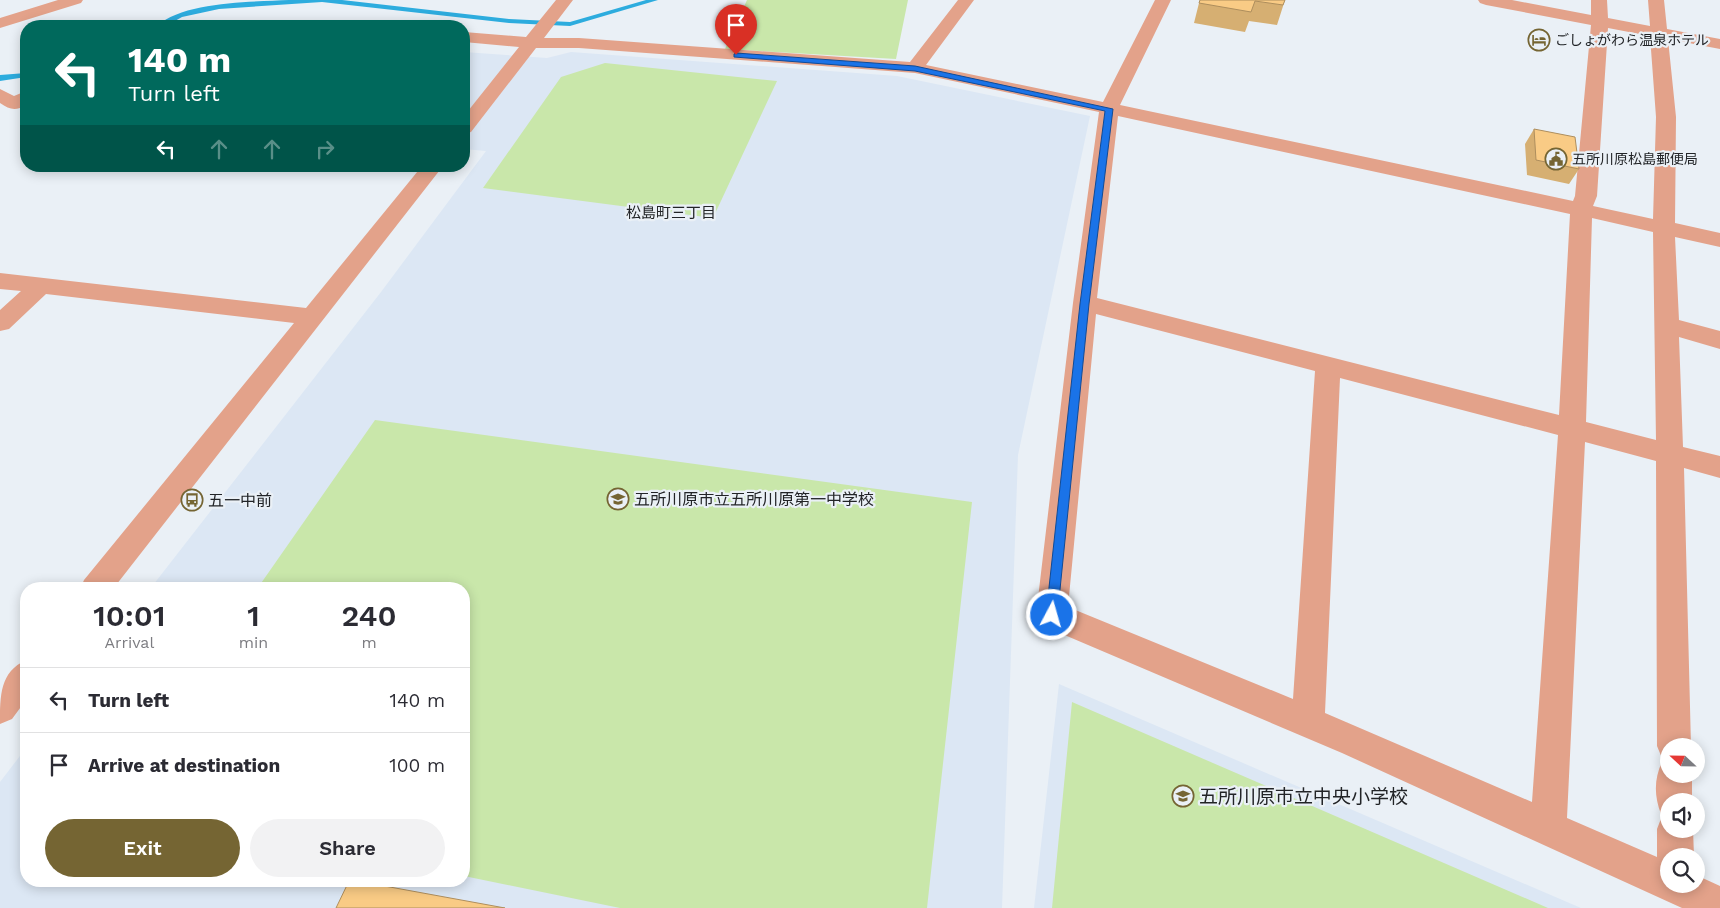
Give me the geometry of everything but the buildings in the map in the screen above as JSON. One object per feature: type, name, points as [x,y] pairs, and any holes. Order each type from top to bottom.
[{"type":"street","points":[[0,22],[75,0]]},
{"type":"street","points":[[915,68],[966,0]]},
{"type":"street","points":[[1163,0],[1109,109],[1084,304],[1052,615],[1308,721],[1548,828],[1660,873]]},
{"type":"street","points":[[1486,0],[1720,44]]},
{"type":"street","points":[[1548,828],[1572,430],[1581,209],[1586,196],[1600,22],[1599,0]]},
{"type":"street","points":[[1656,0],[1666,117],[1664,227],[1670,455],[1674,738]]},
{"type":"street","points":[[470,120],[562,4]]},
{"type":"street","points":[[470,37],[535,39],[915,68],[1720,240]]},
{"type":"street","points":[[101,582],[428,172]]},
{"type":"street","points":[[0,281],[312,318]]},
{"type":"street","points":[[0,323],[41,286]]},
{"type":"street","points":[[1084,304],[1720,467]]},
{"type":"street","points":[[1666,325],[1720,340]]},
{"type":"street","points":[[1308,721],[1328,368]]},
{"type":"street","points":[[0,708],[20,683]]},
{"type":"street","points":[[1699,893],[1720,905]]},
{"type":"shaded area","name":"五所川原市立五所川原第一中学校","points":[[470,52],[547,58],[571,52],[897,76],[1090,116],[1018,455],[1002,908],[0,908],[0,782],[20,756],[20,887],[470,887],[470,582],[155,582],[381,292],[486,151],[470,150]]},
{"type":"shaded area","name":"五所川原市立中央小学校","points":[[1059,684],[1581,908],[1034,908]]},
{"type":"green space","points":[[747,0],[908,0],[896,59],[725,49]]},
{"type":"green space","points":[[605,63],[777,81],[713,218],[483,188],[561,77]]},
{"type":"green space","points":[[375,420],[972,502],[927,908],[620,908],[470,877],[470,582],[262,582]]},
{"type":"green space","name":"五所川原市立中央小学校","points":[[1072,702],[1548,908],[1052,908]]},
{"type":"waterway","points":[[171,20],[180,15],[219,7],[322,0],[509,21],[570,24],[654,0]]},
{"type":"waterway","points":[[0,78],[20,76]]},
{"type":"place","name":"ごしょがわら温泉ホテル","points":[[1539,40]]},
{"type":"place","name":"五所川原松島郵便局","points":[[1556,159]]},
{"type":"place","name":"五所川原市立五所川原第一中学校","points":[[618,499]]},
{"type":"place","name":"五一中前","points":[[192,500]]},
{"type":"place","name":"五所川原市立中央小学校","points":[[1183,796]]},
{"type":"district","name":"松島町三丁目","points":[[671,213]]},
{"type":"route","points":[[736,55],[915,68],[1109,109],[1084,304],[1052,615]]}]
